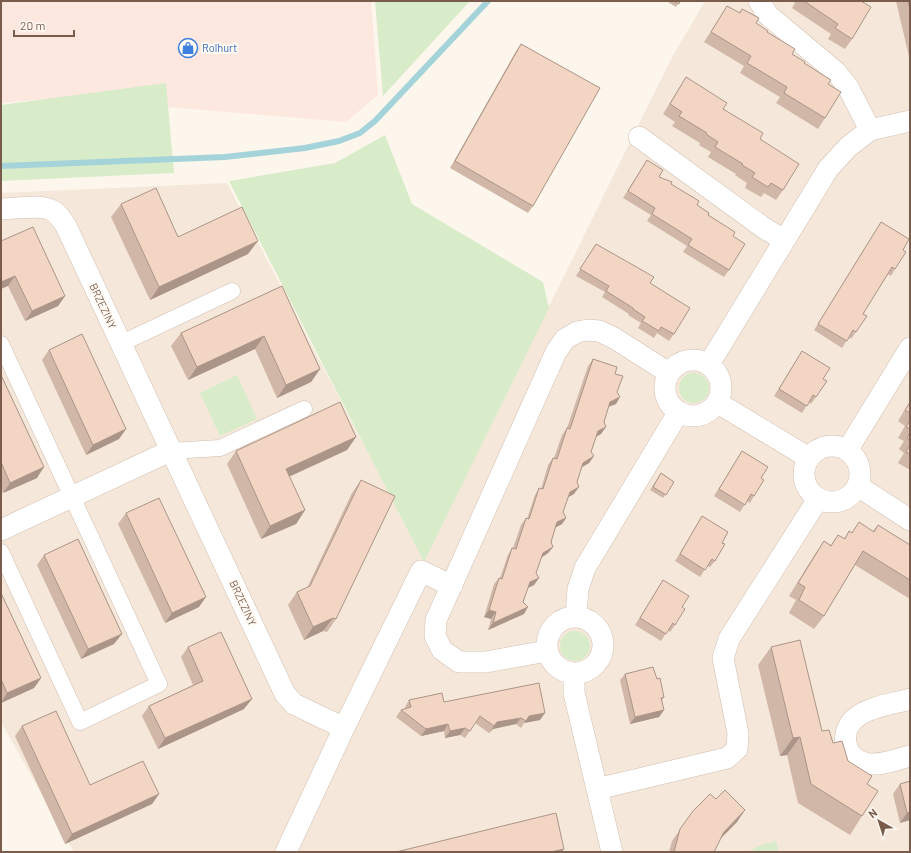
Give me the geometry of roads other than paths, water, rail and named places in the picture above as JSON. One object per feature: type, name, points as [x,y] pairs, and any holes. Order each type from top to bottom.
[{"type":"street","points":[[759,1],[768,15],[836,72],[848,87],[870,130]]},
{"type":"street","points":[[709,364],[828,169],[848,148],[870,130],[910,121]]},
{"type":"street","points":[[640,137],[764,228],[784,240]]},
{"type":"street","name":"BRZEZINY","points":[[1,209],[41,208],[51,210],[60,217],[66,226],[285,694],[294,704],[344,728]]},
{"type":"street","points":[[120,344],[232,291]]},
{"type":"street","points":[[547,650],[486,662],[459,662],[442,650],[435,636],[436,620],[556,352],[565,339],[576,332],[588,330],[599,331],[614,338],[669,373]]},
{"type":"street","points":[[1,344],[159,684],[80,722],[1,552]]},
{"type":"street","points":[[848,449],[910,348]]},
{"type":"street","points":[[692,360],[709,364],[720,377],[722,386],[718,402],[709,412],[696,417],[678,413],[667,399],[665,390],[669,373],[679,364],[692,360]]},
{"type":"street","points":[[718,402],[809,458]]},
{"type":"street","points":[[1,530],[170,451],[220,448],[304,409]]},
{"type":"street","points":[[576,617],[578,589],[585,568],[678,413]]},
{"type":"street","points":[[831,445],[848,449],[854,455],[860,466],[860,479],[858,486],[852,494],[845,499],[836,502],[827,502],[818,499],[811,493],[806,485],[804,476],[805,466],[809,458],[815,451],[822,447],[831,445]]},
{"type":"street","points":[[858,486],[910,520]]},
{"type":"street","points":[[597,789],[727,758],[737,749],[738,733],[723,658],[729,639],[818,499]]},
{"type":"street","points":[[286,852],[344,728],[421,571],[452,586]]},
{"type":"street","points":[[576,617],[585,618],[595,626],[602,637],[603,646],[602,655],[598,663],[587,671],[574,674],[559,669],[549,658],[547,640],[550,631],[557,623],[566,618],[576,617]]},
{"type":"street","points":[[574,674],[574,693],[612,852]]},
{"type":"street","points":[[910,699],[868,710],[857,716],[850,724],[845,734],[849,752],[856,760],[866,764],[878,764],[910,756]]},
{"type":"waterway","points":[[1,166],[225,157],[305,148],[339,141],[360,133],[375,121],[488,1]]},
{"type":"place","name":"Rolhurt","points":[[188,48]]}]
